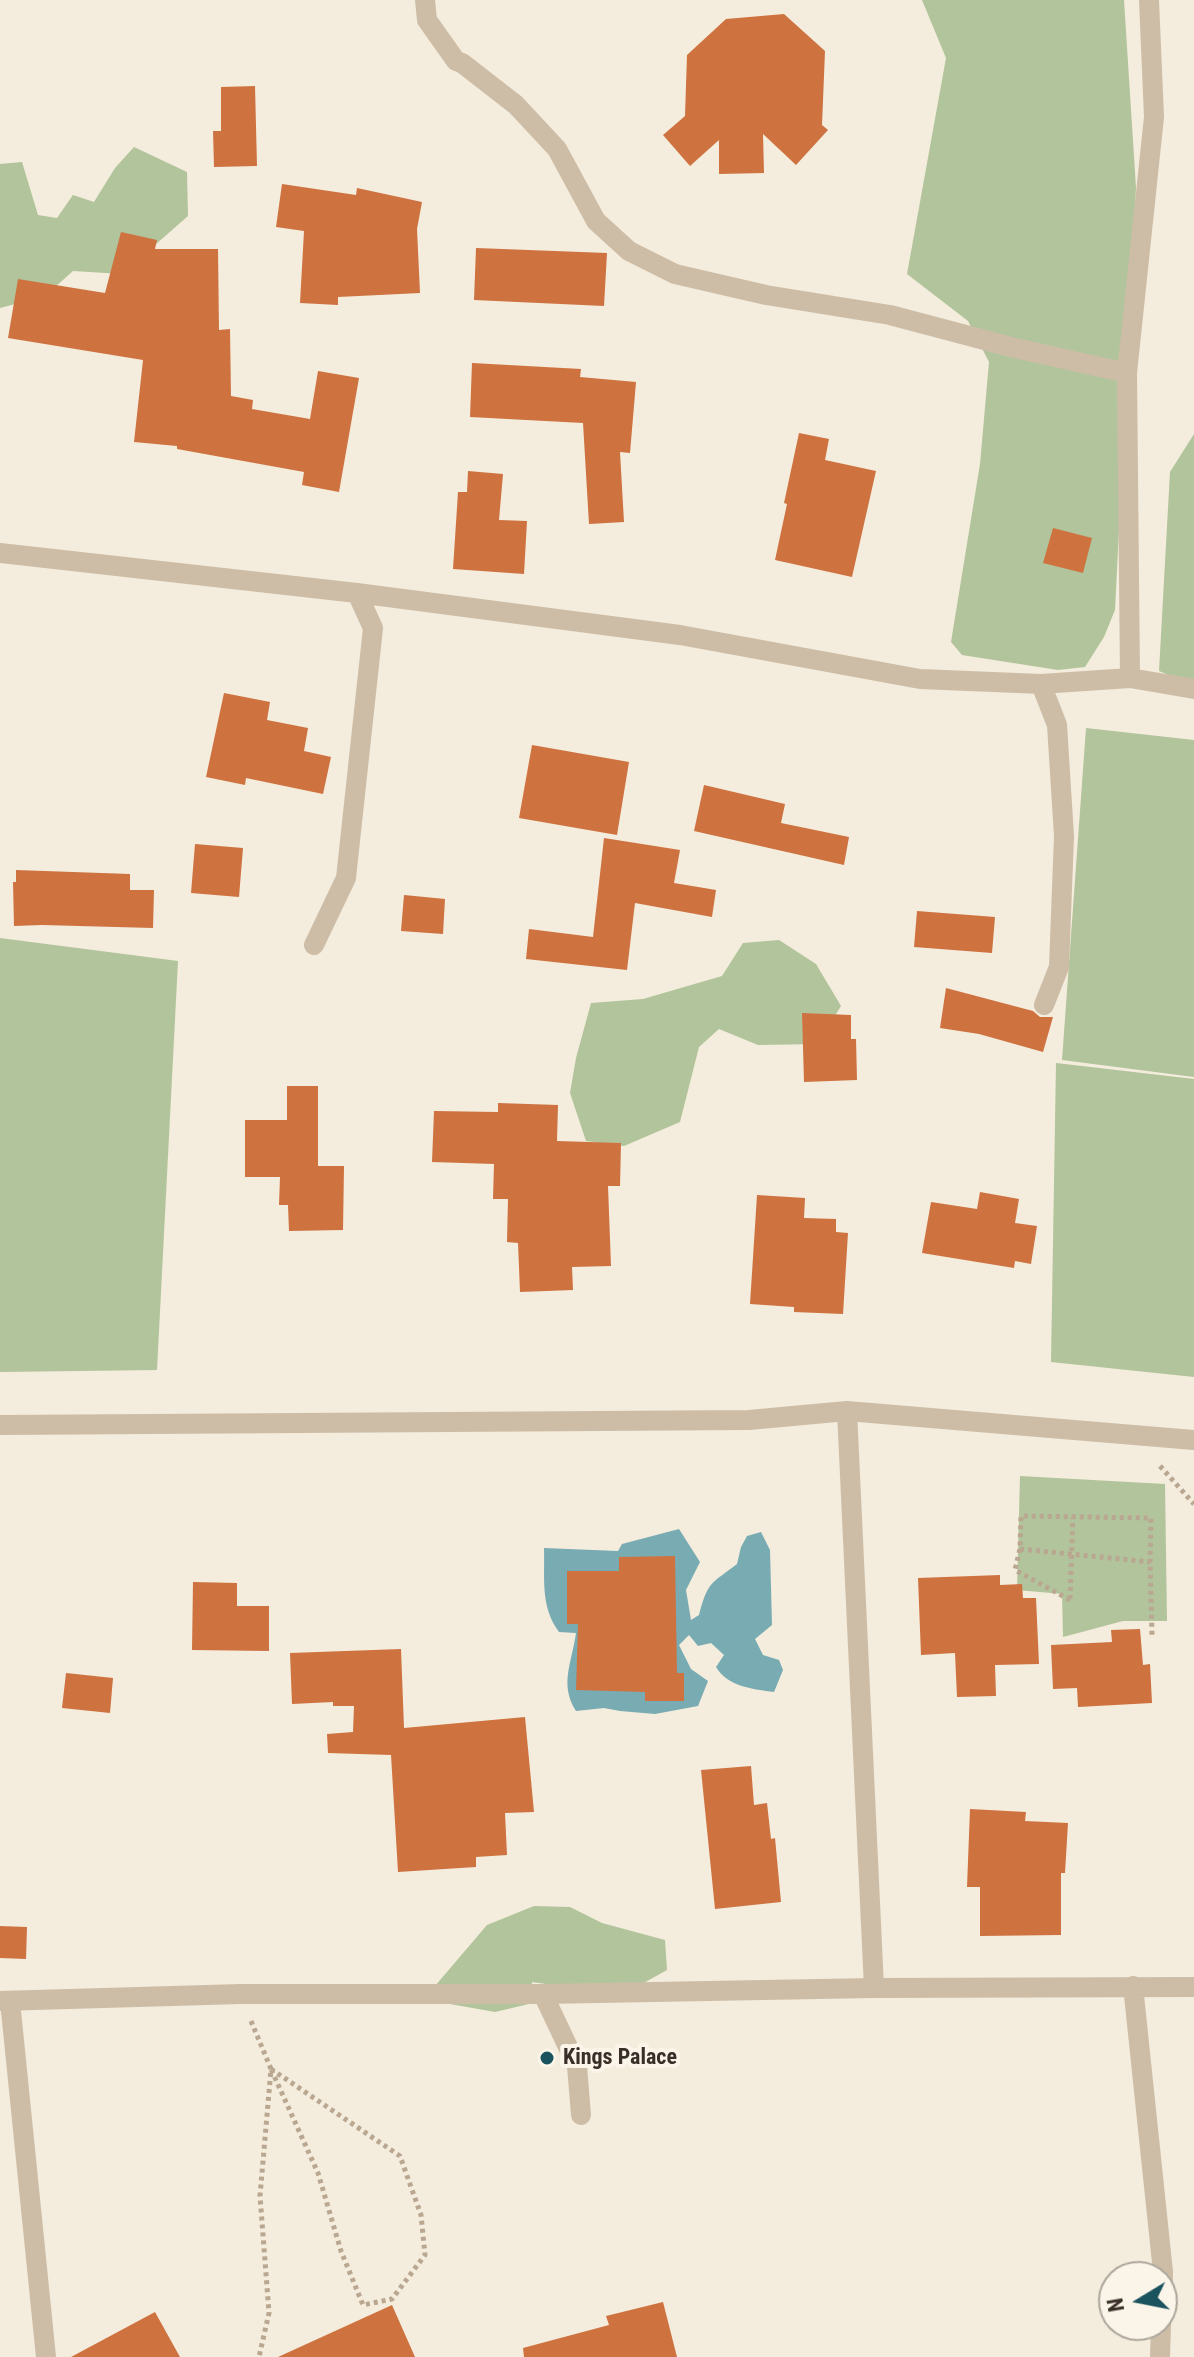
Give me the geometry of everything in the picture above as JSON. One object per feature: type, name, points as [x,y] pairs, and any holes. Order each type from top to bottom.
[{"type":"street","points":[[425,0],[427,20],[456,61],[516,105],[557,149],[596,221],[629,251],[675,274],[766,295],[890,315],[1127,373]]},
{"type":"street","points":[[1130,678],[1127,373],[1154,117],[1149,0]]},
{"type":"street","points":[[0,553],[357,593],[680,635],[920,679],[1041,684],[1130,678],[1194,689]]},
{"type":"street","points":[[314,945],[346,878],[373,628],[357,593]]},
{"type":"street","points":[[1041,684],[1057,725],[1064,836],[1059,967],[1044,1005]]},
{"type":"street","points":[[847,1411],[874,1988]]},
{"type":"street","points":[[0,1425],[749,1420],[847,1411],[1194,1440]]},
{"type":"street","points":[[1133,1986],[1162,2261]]},
{"type":"street","points":[[46,2357],[5,2001],[241,1994],[1194,1987]]},
{"type":"street","points":[[543,1994],[577,2066],[581,2115]]},
{"type":"path","points":[[1133,1435],[1194,1504]]},
{"type":"path","points":[[1073,1517],[1070,1600],[1015,1570],[1020,1549],[1021,1516],[1151,1518],[1152,1635]]},
{"type":"path","points":[[1020,1549],[1150,1562]]},
{"type":"path","points":[[241,1994],[271,2069],[318,2173],[341,2251],[363,2305],[392,2299],[425,2255],[421,2215],[400,2156],[271,2069]]},
{"type":"path","points":[[259,2357],[269,2313],[260,2196],[271,2069]]},
{"type":"green space","points":[[922,0],[1124,0],[1136,188],[1115,610],[1104,637],[1085,667],[1058,670],[962,655],[951,642],[980,464],[989,362],[968,321],[907,274],[946,58]]},
{"type":"green space","points":[[134,147],[187,172],[188,216],[122,274],[73,271],[45,296],[0,308],[0,164],[22,162],[38,215],[57,218],[73,195],[94,202],[115,168]]},
{"type":"green space","points":[[1194,434],[1194,686],[1159,671],[1170,472]]},
{"type":"green space","points":[[1086,728],[1194,740],[1194,1077],[1062,1060]]},
{"type":"green space","points":[[0,938],[178,961],[157,1370],[0,1372]]},
{"type":"green space","points":[[779,940],[816,964],[841,1006],[818,1044],[758,1045],[719,1029],[699,1047],[680,1122],[624,1146],[586,1141],[570,1093],[591,1003],[643,999],[722,976],[743,943]]},
{"type":"green space","points":[[1056,1063],[1194,1079],[1194,1377],[1051,1362]]},
{"type":"green space","points":[[1020,1476],[1165,1484],[1167,1621],[1123,1621],[1063,1637],[1062,1594],[1017,1590]]},
{"type":"green space","points":[[534,1906],[570,1907],[602,1923],[665,1940],[667,1970],[622,1995],[532,1982],[533,2003],[495,2012],[450,2004],[435,1986],[487,1925]]},
{"type":"water","points":[[679,1529],[700,1562],[686,1590],[691,1620],[699,1615],[712,1584],[737,1564],[747,1536],[761,1532],[770,1550],[772,1625],[755,1639],[763,1655],[779,1660],[783,1670],[774,1692],[742,1686],[727,1679],[716,1667],[724,1655],[711,1643],[698,1646],[689,1635],[679,1645],[691,1669],[708,1681],[698,1706],[655,1714],[604,1708],[576,1711],[567,1682],[576,1633],[559,1632],[549,1612],[545,1592],[544,1548],[618,1551],[622,1544]]},
{"type":"building","points":[[784,14],[825,51],[822,125],[828,130],[796,165],[763,134],[764,173],[719,174],[719,140],[690,166],[663,135],[685,116],[687,55],[726,19]]},
{"type":"building","points":[[255,86],[257,166],[214,167],[213,131],[221,131],[221,87]]},
{"type":"building","points":[[282,184],[356,195],[357,188],[422,202],[417,229],[420,293],[338,297],[338,305],[300,303],[304,231],[276,227]]},
{"type":"building","points":[[121,232],[157,240],[155,249],[218,249],[219,330],[230,329],[231,396],[253,400],[252,409],[310,419],[318,371],[359,378],[339,492],[302,485],[304,472],[177,449],[177,446],[134,442],[143,360],[8,338],[18,279],[105,293]]},
{"type":"building","points":[[476,248],[607,253],[604,306],[474,300]]},
{"type":"building","points":[[472,363],[581,369],[580,377],[636,382],[630,453],[620,452],[624,522],[589,524],[583,423],[470,417]]},
{"type":"building","points":[[799,433],[829,439],[825,460],[876,471],[852,577],[775,560]]},
{"type":"building","points":[[468,471],[503,474],[499,520],[527,521],[524,574],[453,569],[458,492],[467,492]]},
{"type":"building","points":[[1053,528],[1092,538],[1083,573],[1043,563]]},
{"type":"building","points":[[224,693],[270,702],[267,720],[308,728],[304,751],[331,757],[323,794],[246,778],[245,785],[206,777]]},
{"type":"building","points":[[532,745],[629,762],[617,835],[519,818]]},
{"type":"building","points":[[704,785],[785,804],[781,823],[849,837],[844,865],[694,831]]},
{"type":"building","points":[[604,838],[680,850],[674,883],[716,890],[712,917],[635,903],[627,970],[526,959],[529,929],[593,937]]},
{"type":"building","points":[[195,844],[243,848],[239,897],[191,893]]},
{"type":"building","points":[[16,870],[130,874],[130,890],[154,890],[153,928],[14,926],[13,882],[16,882]]},
{"type":"building","points":[[404,895],[445,899],[443,934],[401,931]]},
{"type":"building","points":[[917,911],[995,917],[992,953],[914,947]]},
{"type":"building","points":[[946,988],[1033,1011],[1040,1017],[1053,1017],[1043,1052],[979,1034],[940,1028]]},
{"type":"building","points":[[802,1013],[851,1015],[851,1039],[856,1039],[857,1080],[804,1082]]},
{"type":"building","points":[[287,1086],[318,1086],[318,1166],[344,1166],[343,1230],[289,1231],[288,1205],[279,1205],[280,1177],[245,1177],[245,1120],[287,1120]]},
{"type":"building","points":[[498,1103],[558,1105],[557,1141],[621,1143],[620,1186],[608,1186],[611,1266],[572,1267],[573,1290],[520,1292],[518,1243],[507,1242],[508,1199],[493,1199],[494,1164],[432,1162],[434,1111],[498,1112]]},
{"type":"building","points":[[980,1192],[1019,1199],[1015,1223],[1037,1226],[1031,1264],[1015,1261],[1014,1268],[922,1253],[931,1202],[977,1209]]},
{"type":"building","points":[[757,1195],[805,1198],[804,1218],[836,1219],[836,1232],[848,1233],[843,1314],[794,1312],[794,1307],[750,1304]]},
{"type":"building","points":[[675,1556],[677,1673],[684,1673],[684,1701],[645,1701],[645,1692],[576,1690],[578,1624],[567,1624],[567,1571],[619,1571],[619,1557]]},
{"type":"building","points":[[1000,1575],[1000,1585],[1022,1584],[1023,1598],[1036,1598],[1039,1664],[995,1665],[996,1696],[957,1697],[955,1653],[921,1655],[918,1578]]},
{"type":"building","points":[[193,1582],[237,1583],[237,1606],[269,1606],[269,1651],[192,1650]]},
{"type":"building","points":[[1140,1629],[1143,1665],[1150,1664],[1152,1703],[1078,1707],[1077,1688],[1053,1689],[1051,1645],[1112,1642],[1111,1630]]},
{"type":"building","points":[[401,1649],[404,1728],[525,1717],[534,1812],[505,1813],[507,1855],[476,1857],[476,1867],[398,1872],[391,1755],[328,1753],[327,1734],[353,1732],[354,1706],[333,1706],[333,1702],[292,1704],[290,1653]]},
{"type":"building","points":[[66,1673],[113,1678],[110,1713],[62,1708]]},
{"type":"building","points":[[751,1766],[754,1805],[767,1803],[771,1839],[775,1838],[781,1902],[715,1909],[701,1770]]},
{"type":"building","points":[[970,1809],[1026,1812],[1025,1821],[1068,1823],[1065,1873],[1061,1873],[1061,1935],[980,1936],[980,1887],[967,1887]]},
{"type":"building","points":[[0,1926],[27,1927],[26,1959],[0,1958]]},
{"type":"building","points":[[663,2302],[677,2357],[524,2357],[523,2348],[609,2325],[606,2316]]},
{"type":"building","points":[[392,2305],[415,2357],[278,2357]]},
{"type":"building","points":[[155,2312],[180,2357],[71,2357]]},
{"type":"place","name":"Kings Palace","points":[[547,2058]]}]
